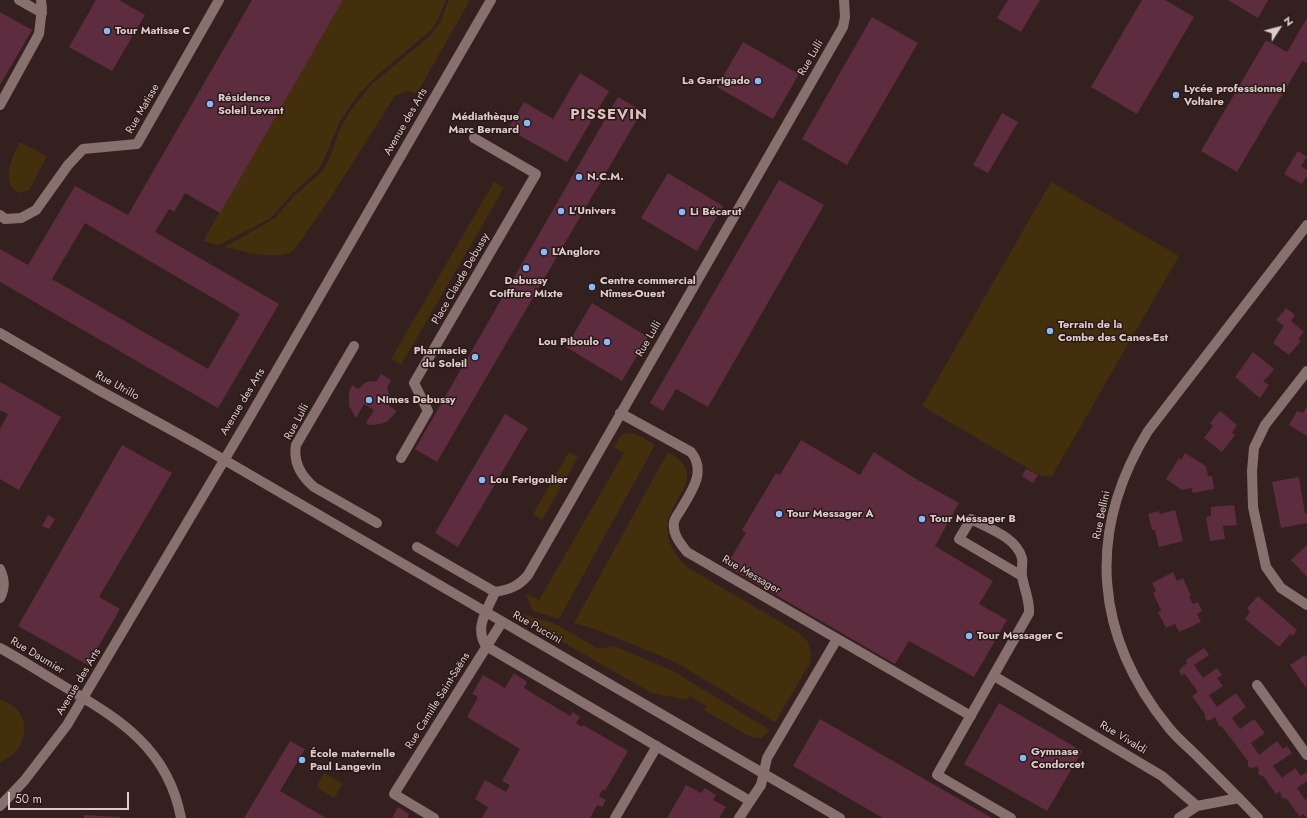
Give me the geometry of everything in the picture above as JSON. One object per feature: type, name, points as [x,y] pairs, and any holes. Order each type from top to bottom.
[{"type":"street","points":[[19,0],[42,13]]},
{"type":"street","points":[[0,105],[39,34],[42,13],[41,0]]},
{"type":"street","name":"Rue Matisse","points":[[0,215],[5,219],[21,218],[36,210],[68,164],[83,149],[137,144],[219,0]]},
{"type":"street","name":"Avenue des Arts","points":[[0,806],[24,781],[67,725],[491,0]]},
{"type":"street","name":"Rue Lulli","points":[[495,592],[506,591],[517,586],[528,575],[843,27],[845,17],[844,0]]},
{"type":"street","name":"Place Claude Debussy","points":[[401,458],[428,411],[414,383],[536,174],[474,138]]},
{"type":"street","name":"Rue Bellini","points":[[1258,818],[1170,729],[1134,677],[1117,638],[1107,583],[1107,549],[1112,517],[1120,486],[1132,457],[1148,431],[1307,226]]},
{"type":"street","name":"Rue Utrillo","points":[[0,333],[223,459]]},
{"type":"street","name":"Rue Lulli","points":[[354,346],[296,445],[295,452],[300,471],[306,480],[314,487],[377,523]]},
{"type":"street","points":[[1307,370],[1265,425],[1254,448],[1252,471],[1253,507],[1266,567],[1282,588],[1307,605]]},
{"type":"street","name":"Rue Messager","points":[[620,413],[691,452],[697,460],[697,481],[674,521],[678,542],[687,552],[971,716]]},
{"type":"street","name":"Rue Puccini","points":[[223,459],[840,818]]},
{"type":"street","points":[[1011,818],[937,774],[1029,613],[1029,605],[1022,576],[1022,558],[1016,546],[1010,540],[971,518],[959,539],[1022,576]]},
{"type":"street","points":[[417,547],[495,592],[481,623],[481,638],[486,646],[750,801]]},
{"type":"street","points":[[0,569],[4,582],[4,591],[0,598]]},
{"type":"street","name":"Rue Camille Saint-Saëns","points":[[434,818],[394,794],[502,622]]},
{"type":"street","points":[[741,818],[761,785],[767,758],[836,638]]},
{"type":"street","name":"Rue Daumier","points":[[0,648],[116,718],[135,734],[156,758],[169,779],[179,804],[181,818]]},
{"type":"street","name":"Rue Vivaldi","points":[[994,676],[1162,776],[1197,806]]},
{"type":"street","points":[[1257,685],[1307,755]]},
{"type":"street","points":[[616,818],[657,746]]},
{"type":"street","points":[[1179,818],[1197,806],[1239,798]]},
{"type":"shaded area","points":[[343,0],[446,0],[438,19],[431,30],[373,79],[354,100],[339,123],[322,164],[271,218],[221,244],[203,241]]},
{"type":"shaded area","points":[[449,0],[470,0],[417,93],[407,91],[395,96],[329,200],[294,250],[278,255],[270,255],[251,253],[225,247],[275,218],[296,194],[322,172],[330,157],[339,131],[351,110],[372,84],[429,37],[440,23]]},
{"type":"shaded area","points":[[20,142],[47,156],[29,190],[19,193],[13,189],[10,183],[9,170],[13,156]]},
{"type":"shaded area","points":[[494,182],[504,188],[401,365],[391,359]]},
{"type":"shaded area","name":"Terrain de la Combe des Canes-Est","points":[[1051,182],[1179,256],[1052,476],[1043,477],[922,406]]},
{"type":"shaded area","points":[[625,433],[636,434],[655,445],[559,619],[533,611],[525,593],[539,600],[624,453],[614,447],[619,438]]},
{"type":"shaded area","points":[[569,452],[578,457],[542,520],[533,514]]},
{"type":"shaded area","points":[[668,452],[678,459],[684,466],[687,473],[687,480],[668,519],[668,534],[676,556],[687,567],[799,633],[808,642],[811,654],[810,663],[775,722],[677,663],[598,630],[574,623]]},
{"type":"shaded area","points":[[511,611],[553,623],[599,649],[614,646],[673,671],[770,730],[761,738],[751,737],[704,710],[706,706],[690,696],[687,700],[652,693],[510,612]]},
{"type":"shaded area","points":[[0,700],[11,705],[19,712],[23,720],[24,730],[23,740],[18,749],[10,757],[0,762]]},
{"type":"shaded area","points":[[324,773],[343,784],[334,798],[316,787]]},
{"type":"building","name":"Tour Matisse C","points":[[96,0],[119,0],[145,15],[112,71],[69,47]]},
{"type":"building","points":[[252,0],[343,0],[220,213],[185,193],[174,212],[169,209],[155,232],[279,304],[218,408],[0,282],[0,249],[28,265],[75,186],[128,215]],"holes":[[[85,223],[240,314],[208,369],[52,279]]]},
{"type":"building","points":[[1008,0],[1040,0],[1021,32],[997,18]]},
{"type":"building","points":[[1142,0],[1165,0],[1194,17],[1137,114],[1091,87]]},
{"type":"building","points":[[1228,0],[1268,0],[1258,18]]},
{"type":"building","points":[[0,12],[32,30],[0,85]]},
{"type":"building","points":[[872,17],[918,43],[847,165],[802,139]]},
{"type":"building","points":[[1307,18],[1307,61],[1306,63],[1302,61],[1237,172],[1201,151],[1266,40],[1287,52]]},
{"type":"building","name":"La Garrigado","points":[[743,42],[799,74],[773,119],[717,87]]},
{"type":"building","points":[[580,73],[609,91],[567,162],[508,129],[524,102],[553,119]]},
{"type":"building","name":"L'Angloro","points":[[618,97],[642,111],[437,462],[415,449]]},
{"type":"building","points":[[1002,113],[1018,122],[988,173],[973,165]]},
{"type":"building","points":[[1298,151],[1307,157],[1301,166],[1307,170],[1307,176],[1302,184],[1284,174]]},
{"type":"building","name":"Li Bécarut","points":[[668,173],[723,206],[697,251],[641,218]]},
{"type":"building","points":[[779,180],[824,205],[708,407],[676,389],[663,411],[650,403]]},
{"type":"building","name":"Lou Piboulo","points":[[592,303],[648,337],[622,381],[566,347]]},
{"type":"building","points":[[1286,308],[1295,315],[1291,321],[1304,332],[1298,339],[1301,341],[1289,355],[1273,343],[1284,326],[1276,320]]},
{"type":"building","points":[[1253,352],[1274,369],[1263,381],[1269,385],[1260,398],[1235,377]]},
{"type":"building","name":"Nimes Debussy","points":[[381,374],[391,380],[387,388],[391,398],[389,406],[397,411],[387,422],[369,425],[366,423],[374,410],[364,404],[356,418],[349,406],[349,392],[352,385],[358,389],[366,382],[377,381]]},
{"type":"building","points":[[0,382],[61,417],[19,490],[0,479],[0,429],[8,414],[0,410]]},
{"type":"building","points":[[1307,406],[1307,436],[1289,425],[1297,411],[1303,413]]},
{"type":"building","points":[[1220,411],[1237,425],[1232,433],[1235,435],[1222,452],[1204,438],[1213,426],[1210,423]]},
{"type":"building","name":"Lou Ferigoulier","points":[[505,414],[528,428],[458,547],[435,533]]},
{"type":"building","points":[[801,440],[860,475],[874,452],[916,479],[959,503],[935,546],[993,581],[979,604],[1007,620],[974,677],[909,641],[895,664],[726,566],[746,533],[742,530],[776,473],[780,475]]},
{"type":"building","points":[[122,445],[172,473],[99,597],[120,609],[88,665],[18,626]]},
{"type":"building","points":[[1185,453],[1206,466],[1208,476],[1212,476],[1214,489],[1193,493],[1191,488],[1182,490],[1166,479],[1179,458],[1181,460]]},
{"type":"building","points":[[1026,469],[1038,475],[1033,483],[1022,476]]},
{"type":"building","points":[[1299,477],[1305,514],[1307,513],[1307,523],[1281,528],[1272,482]]},
{"type":"building","points":[[1234,505],[1237,525],[1223,526],[1225,539],[1210,541],[1206,517],[1211,516],[1211,507]]},
{"type":"building","points":[[1175,510],[1183,541],[1159,547],[1155,530],[1152,530],[1148,514],[1159,511],[1160,514]]},
{"type":"building","points":[[48,515],[55,519],[49,529],[42,526]]},
{"type":"building","points":[[1307,545],[1307,577],[1291,560]]},
{"type":"building","points":[[1173,572],[1177,581],[1183,578],[1191,596],[1189,597],[1193,604],[1198,602],[1202,611],[1197,614],[1201,622],[1179,632],[1175,624],[1166,628],[1158,612],[1161,610],[1153,593],[1156,591],[1152,583]]},
{"type":"building","points":[[1258,596],[1297,630],[1293,636],[1290,634],[1279,647],[1245,619],[1250,612],[1247,608]]},
{"type":"building","points":[[1204,648],[1209,655],[1194,665],[1203,678],[1217,668],[1222,675],[1217,678],[1223,686],[1209,695],[1217,707],[1236,693],[1246,707],[1232,718],[1240,729],[1254,719],[1265,733],[1251,743],[1259,755],[1277,741],[1283,749],[1287,746],[1292,753],[1273,766],[1282,778],[1295,768],[1301,776],[1306,772],[1307,781],[1297,788],[1305,800],[1307,799],[1307,818],[1303,814],[1300,817],[1287,799],[1282,798],[1280,791],[1276,794],[1264,777],[1258,774],[1259,770],[1256,766],[1253,768],[1248,767],[1248,761],[1222,727],[1219,726],[1215,717],[1207,721],[1205,718],[1205,714],[1192,696],[1198,692],[1185,674],[1181,675],[1179,670],[1187,663],[1186,660]]},
{"type":"building","points":[[1305,655],[1307,658],[1306,688],[1290,665]]},
{"type":"building","points":[[514,673],[527,682],[524,688],[570,716],[573,712],[580,717],[576,723],[582,727],[583,725],[628,751],[605,791],[603,789],[599,796],[606,800],[602,807],[597,805],[590,818],[482,818],[488,807],[475,799],[485,780],[506,792],[510,785],[502,781],[520,749],[467,717],[478,697],[472,694],[483,675],[505,688]]},
{"type":"building","name":"Gymnase Condorcet","points":[[999,703],[1082,751],[1047,811],[964,764]]},
{"type":"building","points":[[820,719],[992,818],[883,818],[793,766]]},
{"type":"building","points":[[290,741],[305,749],[280,791],[326,818],[244,818]]},
{"type":"building","points":[[686,785],[701,793],[705,788],[716,795],[713,800],[726,807],[719,818],[667,818]]},
{"type":"building","points":[[398,807],[409,814],[407,818],[392,818]]},
{"type":"building","points":[[84,815],[120,817],[120,818],[84,818]]},
{"type":"place","name":"Tour Matisse C","points":[[107,31]]},
{"type":"place","name":"La Garrigado","points":[[758,81]]},
{"type":"place","name":"Lycée professionnel Voltaire","points":[[1176,95]]},
{"type":"place","name":"Résidence Soleil Levant","points":[[210,104]]},
{"type":"place","name":"Médiathèque Marc Bernard","points":[[527,123]]},
{"type":"place","name":"N.C.M.","points":[[579,177]]},
{"type":"place","name":"L'Univers","points":[[561,211]]},
{"type":"place","name":"Li Bécarut","points":[[682,212]]},
{"type":"place","name":"L'Angloro","points":[[544,252]]},
{"type":"place","name":"Debussy Coiffure Mixte","points":[[526,268]]},
{"type":"place","name":"Centre commercial Nîmes-Ouest","points":[[592,287]]},
{"type":"place","name":"Terrain de la Combe des Canes-Est","points":[[1050,331]]},
{"type":"place","name":"Lou Piboulo","points":[[607,342]]},
{"type":"place","name":"Pharmacie du Soleil","points":[[475,357]]},
{"type":"place","name":"Nimes Debussy","points":[[369,400]]},
{"type":"place","name":"Lou Ferigoulier","points":[[482,480]]},
{"type":"place","name":"Tour Messager A","points":[[779,514]]},
{"type":"place","name":"Tour Messager B","points":[[922,519]]},
{"type":"place","name":"Tour Messager C","points":[[969,636]]},
{"type":"place","name":"Gymnase Condorcet","points":[[1023,758]]},
{"type":"place","name":"École maternelle Paul Langevin","points":[[302,760]]},
{"type":"district","name":"PISSEVIN","points":[[609,115]]}]
